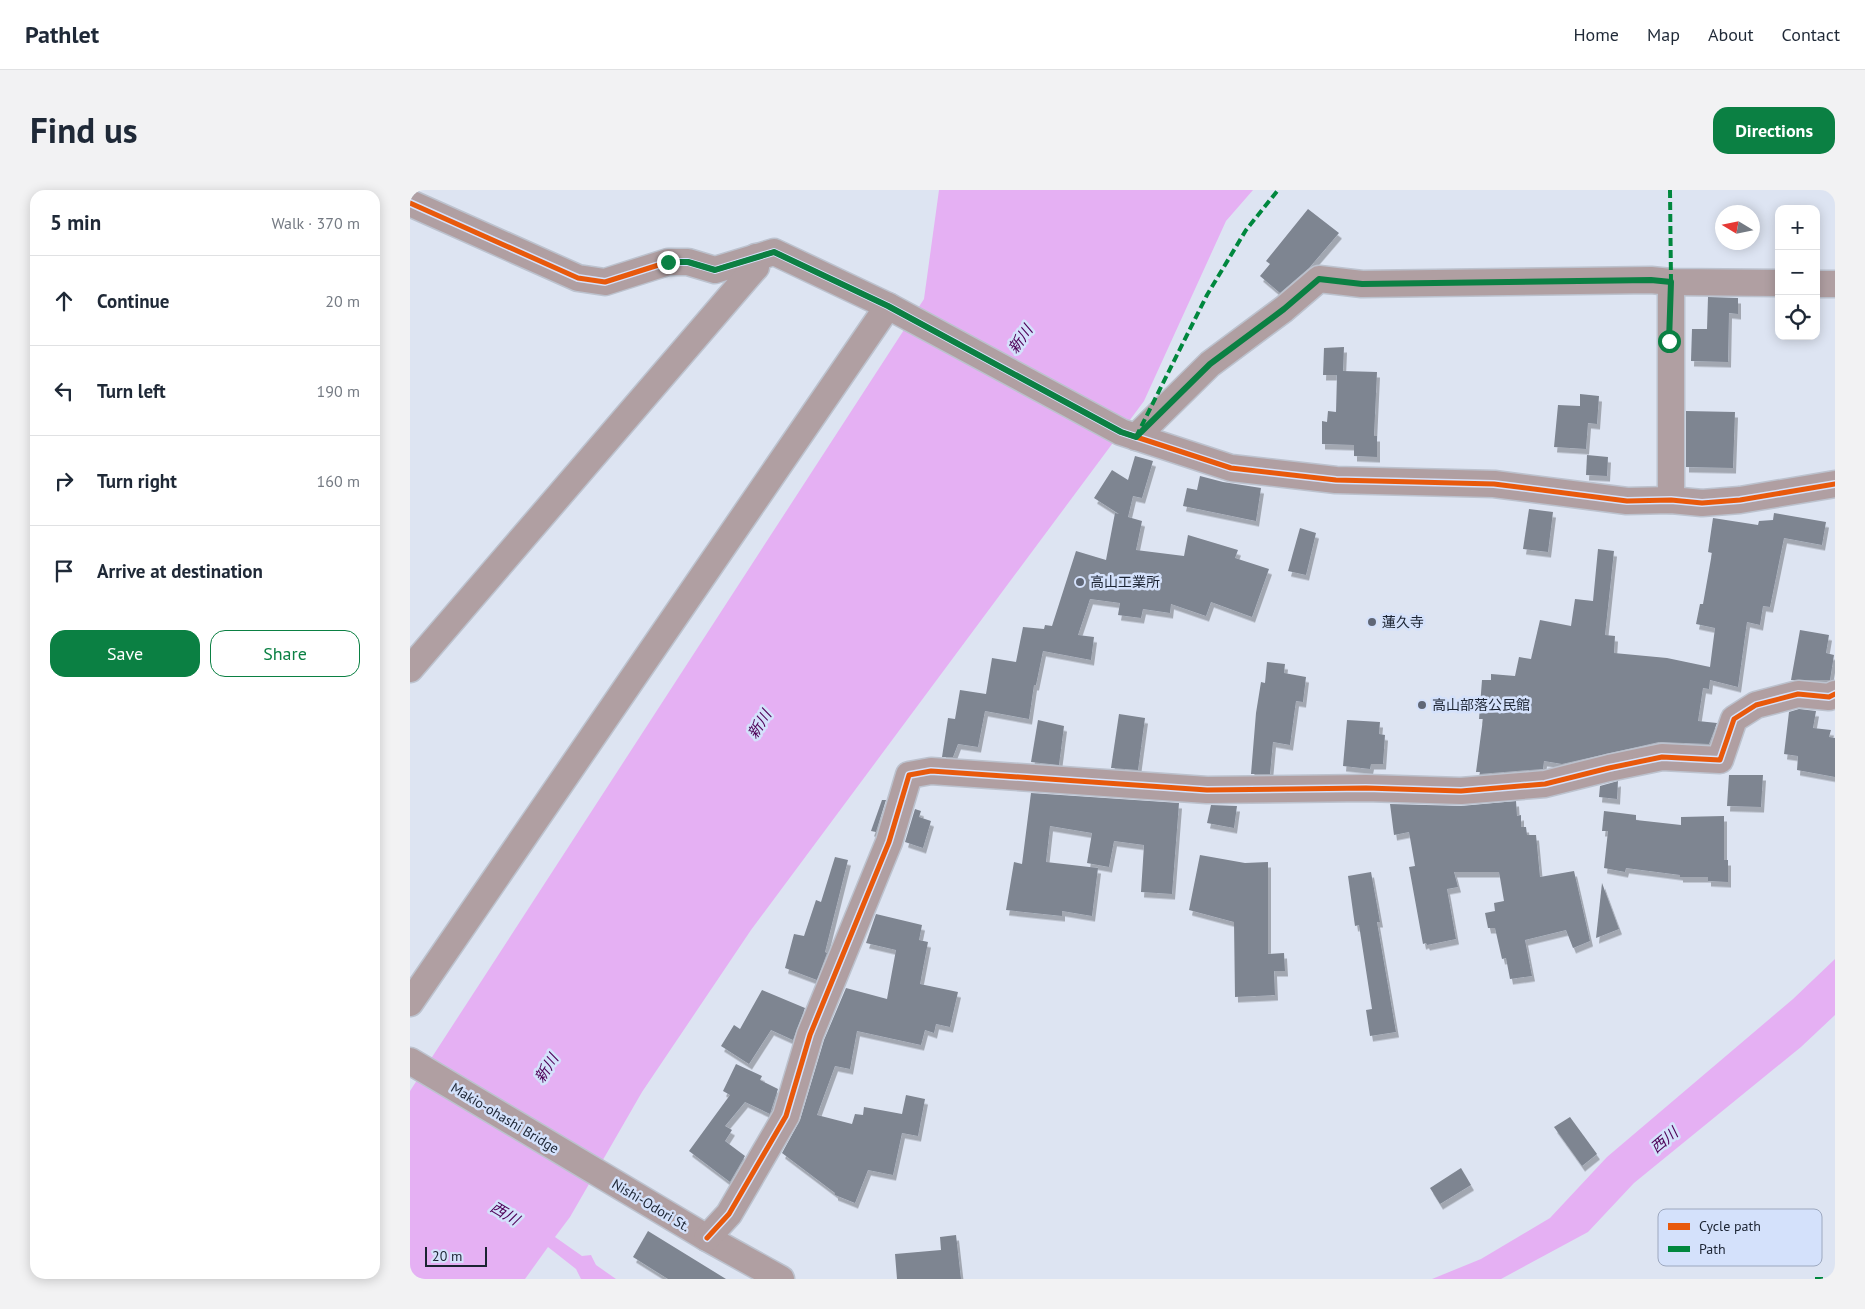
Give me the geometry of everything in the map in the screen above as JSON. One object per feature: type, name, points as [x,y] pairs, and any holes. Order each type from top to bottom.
[{"type":"street","points":[[410,203],[578,278],[605,282],[668,262],[688,262],[715,270],[765,254],[888,306],[1128,435],[1231,468],[1336,480],[1494,484],[1627,501],[1671,500],[1702,503],[1740,500],[1835,484]]},
{"type":"street","points":[[410,669],[765,254]]},
{"type":"street","points":[[1128,435],[1210,364],[1284,309],[1319,279],[1362,284],[1651,280],[1671,282],[1775,283]]},
{"type":"street","points":[[1671,282],[1671,500]]},
{"type":"street","points":[[1820,284],[1835,284]]},
{"type":"street","points":[[410,1003],[888,306]]},
{"type":"street","points":[[707,1238],[729,1214],[786,1116],[810,1035],[889,842],[909,775],[931,771],[1207,790],[1366,788],[1461,791],[1545,784],[1662,757],[1720,760],[1734,719],[1756,706],[1798,694],[1829,697],[1835,694]]},
{"type":"street","name":"Makio-ohashi Bridge","points":[[410,1061],[600,1174]]},
{"type":"street","name":"Nishi-Odori St.","points":[[600,1174],[707,1238],[781,1279]]},
{"type":"water","points":[[939,190],[1253,190],[1226,221],[1144,401],[751,930],[642,1092],[570,1217],[555,1237],[582,1256],[591,1255],[596,1265],[616,1279],[581,1279],[576,1269],[548,1247],[525,1279],[410,1279],[410,1091],[924,299]]},
{"type":"water","name":"西川","points":[[1835,959],[1835,1015],[1801,1047],[1634,1183],[1588,1232],[1501,1279],[1432,1279],[1481,1259],[1550,1218],[1607,1157],[1793,999]]},
{"type":"building","points":[[1308,209],[1339,233],[1309,268],[1280,293],[1260,276],[1270,264],[1266,261]]},
{"type":"building","points":[[1708,297],[1738,298],[1738,314],[1729,313],[1728,362],[1691,361],[1692,329],[1707,329]]},
{"type":"building","points":[[1344,347],[1343,371],[1377,372],[1374,436],[1377,436],[1377,457],[1354,456],[1354,445],[1322,444],[1322,421],[1327,422],[1328,411],[1336,412],[1337,375],[1323,375],[1324,348]]},
{"type":"building","points":[[1580,394],[1599,396],[1597,424],[1588,423],[1586,449],[1554,447],[1558,405],[1580,406]]},
{"type":"building","points":[[1686,411],[1735,412],[1733,468],[1686,467]]},
{"type":"building","points":[[1587,455],[1608,457],[1607,476],[1586,475]]},
{"type":"building","points":[[1135,456],[1153,461],[1142,498],[1133,496],[1128,517],[1142,521],[1136,550],[1184,556],[1188,535],[1238,550],[1235,558],[1269,569],[1252,617],[1211,602],[1206,616],[1171,604],[1170,613],[1143,609],[1141,618],[1118,615],[1120,603],[1090,599],[1078,635],[1094,637],[1091,660],[1043,651],[1036,685],[1034,685],[1029,719],[985,711],[978,747],[958,744],[953,757],[942,757],[948,718],[955,719],[960,690],[986,694],[992,658],[1016,662],[1023,627],[1044,629],[1045,625],[1052,626],[1076,551],[1106,560],[1115,513],[1119,514],[1094,498],[1112,470],[1128,480]]},
{"type":"building","points":[[1200,476],[1261,488],[1256,521],[1183,506],[1187,488],[1197,490]]},
{"type":"building","points":[[1529,509],[1553,512],[1548,552],[1523,549]]},
{"type":"building","points":[[1774,513],[1826,522],[1822,545],[1784,538],[1770,607],[1763,606],[1760,625],[1747,622],[1738,687],[1710,680],[1709,689],[1703,688],[1698,721],[1717,723],[1709,744],[1659,742],[1562,764],[1544,761],[1543,769],[1480,774],[1480,772],[1476,772],[1483,719],[1479,719],[1482,680],[1491,680],[1491,674],[1515,676],[1519,657],[1531,659],[1540,620],[1571,626],[1575,599],[1593,601],[1598,549],[1614,551],[1605,635],[1615,636],[1614,653],[1667,658],[1710,667],[1715,628],[1696,624],[1700,604],[1703,604],[1712,553],[1708,552],[1713,518],[1758,525],[1759,521],[1773,520]]},
{"type":"building","points":[[1300,528],[1316,533],[1306,575],[1288,571]]},
{"type":"building","points":[[1800,630],[1829,635],[1826,653],[1834,655],[1830,680],[1791,680]]},
{"type":"building","points":[[1267,662],[1285,664],[1284,673],[1306,677],[1303,702],[1296,701],[1290,745],[1273,742],[1270,774],[1251,774],[1256,713],[1261,682],[1265,683]]},
{"type":"building","points":[[1799,709],[1816,711],[1813,728],[1831,730],[1829,737],[1835,738],[1835,777],[1797,770],[1798,756],[1784,754],[1789,712]]},
{"type":"building","points":[[1119,714],[1145,718],[1138,770],[1111,768]]},
{"type":"building","points":[[1038,720],[1064,726],[1059,765],[1031,762]]},
{"type":"building","points":[[1347,720],[1380,722],[1379,734],[1385,735],[1383,764],[1371,764],[1370,769],[1343,766]]},
{"type":"building","points":[[1729,775],[1763,775],[1761,807],[1727,806]]},
{"type":"building","points":[[1618,781],[1617,799],[1599,797],[1600,786]]},
{"type":"building","points":[[1031,793],[1179,803],[1172,894],[1141,892],[1144,845],[1114,841],[1109,867],[1087,863],[1092,833],[1050,826],[1046,862],[1098,868],[1092,916],[1062,911],[1062,916],[1006,910],[1014,862],[1022,864]]},
{"type":"building","points":[[882,800],[886,800],[876,832],[871,831]]},
{"type":"building","points":[[1516,801],[1517,816],[1521,815],[1521,827],[1526,827],[1527,835],[1536,835],[1540,877],[1574,871],[1590,941],[1573,948],[1566,930],[1525,940],[1532,976],[1510,979],[1506,958],[1502,959],[1495,928],[1488,928],[1485,913],[1495,911],[1494,903],[1504,901],[1499,872],[1454,872],[1458,887],[1447,889],[1456,939],[1427,945],[1426,943],[1423,944],[1409,867],[1415,866],[1409,832],[1394,835],[1390,804],[1461,806]]},
{"type":"building","points":[[1211,805],[1237,806],[1234,828],[1207,823]]},
{"type":"building","points":[[915,809],[921,811],[919,817],[931,821],[923,848],[905,842]]},
{"type":"building","points":[[1604,811],[1636,815],[1636,820],[1681,825],[1681,817],[1724,816],[1724,860],[1728,860],[1728,882],[1708,881],[1708,877],[1680,877],[1680,875],[1626,868],[1625,872],[1604,868],[1608,831],[1602,831]]},
{"type":"building","points":[[1200,855],[1245,863],[1268,862],[1268,954],[1284,953],[1285,971],[1274,971],[1275,995],[1235,997],[1234,922],[1189,910]]},
{"type":"building","points":[[835,857],[848,860],[825,952],[827,953],[817,980],[785,968],[794,934],[804,936],[816,900],[821,902]]},
{"type":"building","points":[[1371,872],[1380,922],[1377,922],[1396,1032],[1370,1036],[1366,1010],[1372,1009],[1359,925],[1355,926],[1348,876]]},
{"type":"building","points":[[1602,883],[1619,929],[1596,938]]},
{"type":"building","points":[[876,914],[922,925],[919,940],[928,942],[920,984],[958,992],[950,1027],[936,1024],[934,1033],[925,1030],[921,1045],[857,1031],[850,1069],[835,1066],[817,1115],[852,1124],[855,1114],[863,1115],[864,1107],[902,1114],[906,1095],[925,1099],[918,1136],[902,1133],[893,1175],[868,1170],[855,1203],[835,1195],[835,1193],[782,1153],[800,1120],[824,1040],[846,988],[887,999],[896,950],[866,943]]},
{"type":"building","points":[[762,990],[805,1008],[793,1040],[771,1030],[749,1064],[721,1046],[734,1025],[740,1029]]},
{"type":"building","points":[[736,1064],[762,1076],[760,1080],[778,1089],[770,1114],[745,1102],[725,1126],[732,1130],[725,1141],[745,1156],[730,1182],[689,1151],[730,1095],[723,1091]]},
{"type":"building","points":[[1570,1117],[1597,1154],[1582,1166],[1554,1127]]},
{"type":"building","points":[[1461,1168],[1471,1185],[1440,1204],[1430,1188]]},
{"type":"building","points":[[648,1231],[726,1279],[668,1279],[633,1257]]},
{"type":"building","points":[[956,1235],[961,1279],[897,1279],[895,1254],[941,1250],[940,1237]]},
{"type":"marked path","points":[[1136,437],[1207,295],[1246,230],[1278,190]]},
{"type":"marked path","points":[[1670,190],[1671,282]]},
{"type":"marked path","points":[[1815,1279],[1835,1279]]},
{"type":"cycle path","points":[[410,203],[578,278],[605,282],[668,262],[688,262],[715,270],[774,252],[888,306],[1121,432],[1231,468],[1336,480],[1494,484],[1627,501],[1671,500],[1702,503],[1740,500],[1835,484]]},
{"type":"cycle path","points":[[707,1238],[729,1214],[786,1116],[810,1035],[889,842],[909,775],[931,771],[1207,790],[1366,788],[1461,791],[1545,784],[1662,757],[1720,760],[1734,719],[1756,705],[1798,694],[1829,697],[1835,694]]},
{"type":"place","name":"高山工業所","points":[[1080,582]]},
{"type":"place","name":"蓮久寺","points":[[1372,622]]},
{"type":"place","name":"高山部落公民館","points":[[1422,705]]},
{"type":"route","points":[[668,262],[688,262],[715,270],[774,252],[888,306],[1121,432],[1136,437],[1210,364],[1284,309],[1319,279],[1362,284],[1651,280],[1671,282],[1669,341]]},
{"type":"water label","name":"新川","points":[[1020,339]]},
{"type":"water label","name":"新川","points":[[759,724]]},
{"type":"water label","name":"新川","points":[[546,1068]]}]
